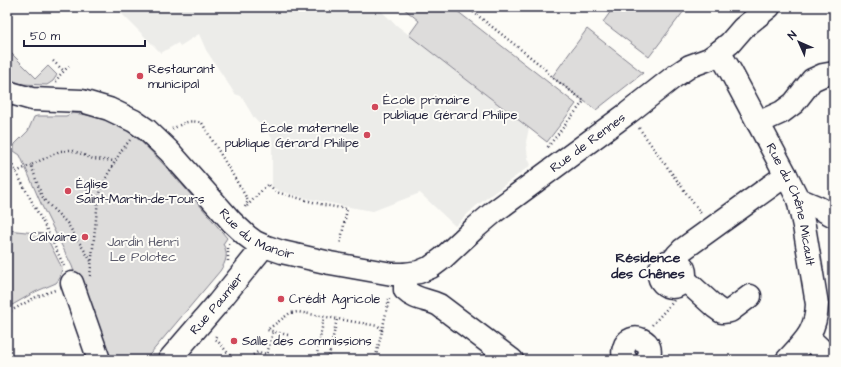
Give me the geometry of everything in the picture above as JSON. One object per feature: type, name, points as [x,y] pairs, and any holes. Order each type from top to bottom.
[{"type":"street","name":"Rue de Rennes","points":[[405,274],[419,272],[430,267],[443,258],[474,228],[494,212],[628,113],[675,76],[690,66],[708,59],[720,52],[743,28],[769,7]]},
{"type":"street","name":"Rue du Chêne Micault","points":[[720,52],[798,199],[804,226],[817,304],[817,316],[808,337],[787,360]]},
{"type":"street","points":[[758,123],[782,112],[794,103],[812,80],[823,75],[834,73]]},
{"type":"street","name":"Rue du Manoir","points":[[7,92],[32,99],[82,101],[96,104],[134,121],[159,141],[247,236],[255,242],[282,252],[330,263],[392,274],[405,274]]},
{"type":"street","points":[[750,296],[730,311],[722,312],[678,276],[677,255],[786,175]]},
{"type":"street","points":[[798,199],[834,216]]},
{"type":"street","name":"Rue Paumier","points":[[169,360],[264,246]]},
{"type":"street","points":[[405,274],[406,290],[409,294],[439,305],[512,360]]},
{"type":"street","points":[[72,283],[99,360]]},
{"type":"street","points":[[808,337],[832,360]]},
{"type":"street","points":[[626,360],[623,354],[624,346],[631,339],[635,338],[640,338],[649,346],[650,354],[647,360]]},
{"type":"path","points":[[467,7],[543,67],[552,77],[584,101],[543,153]]},
{"type":"path","points":[[53,61],[64,71]]},
{"type":"path","points":[[55,83],[59,76],[69,66]]},
{"type":"path","points":[[628,113],[712,228]]},
{"type":"path","points":[[159,141],[168,132],[188,121],[202,123],[246,197],[248,201],[236,223],[228,245],[227,262]]},
{"type":"path","points":[[31,165],[45,201],[67,223],[92,261],[98,200],[102,187],[121,151],[131,139]]},
{"type":"path","points":[[16,172],[60,152],[70,150],[93,159],[115,161]]},
{"type":"path","points":[[7,155],[46,228],[72,283],[36,297],[7,313]]},
{"type":"path","points":[[236,223],[268,184],[276,192],[324,205],[347,209],[339,252]]},
{"type":"path","points":[[87,188],[98,200]]},
{"type":"path","points":[[640,338],[674,302],[678,276]]},
{"type":"path","points":[[375,360],[390,297]]},
{"type":"path","points":[[288,335],[267,330],[290,313],[298,312],[378,326],[382,331]]},
{"type":"path","points":[[316,360],[324,317]]},
{"type":"path","points":[[328,360],[337,319]]},
{"type":"path","points":[[263,360],[254,356],[258,352],[267,354],[274,332]]},
{"type":"path","points":[[224,348],[234,360]]},
{"type":"shaded area","name":"École primaire publique Gérard Philipe","points":[[115,7],[377,7],[395,24],[529,128],[526,142],[528,158],[531,165],[476,206],[455,226],[420,193],[373,211],[306,198],[280,191],[272,187],[272,138],[254,118],[241,96],[235,94],[206,50],[199,34],[180,46],[178,43],[161,53]]},
{"type":"green space","points":[[402,7],[452,7],[576,104],[547,142],[409,35],[419,21]]},
{"type":"green space","points":[[614,7],[687,7],[649,57],[603,22]]},
{"type":"green space","points":[[587,29],[643,73],[596,110],[552,77]]},
{"type":"green space","points":[[7,49],[36,78],[48,66],[57,75],[53,81],[47,85],[21,84],[8,78]]},
{"type":"green space","name":"Jardin Henri Le Polotec","points":[[73,113],[104,119],[120,126],[133,135],[173,175],[227,238],[223,244],[226,251],[226,258],[220,271],[145,360],[105,360],[72,266],[42,206],[20,155],[14,151],[15,144],[28,131],[34,117],[66,116]]},
{"type":"green space","points":[[7,230],[45,234],[62,268],[60,278],[56,283],[35,292],[7,308]]},
{"type":"place","name":"Restaurant municipal","points":[[140,76]]},
{"type":"place","name":"École primaire publique Gérard Philipe","points":[[375,107]]},
{"type":"place","name":"École maternelle publique Gérard Philipe","points":[[367,135]]},
{"type":"place","name":"Église Saint-Martin-de-Tours","points":[[68,191]]},
{"type":"place","name":"Calvaire","points":[[85,237]]},
{"type":"place","name":"Crédit Agricole","points":[[281,299]]},
{"type":"place","name":"Salle des commissions","points":[[234,341]]},
{"type":"district","name":"Résidence des Chênes","points":[[648,266]]}]
